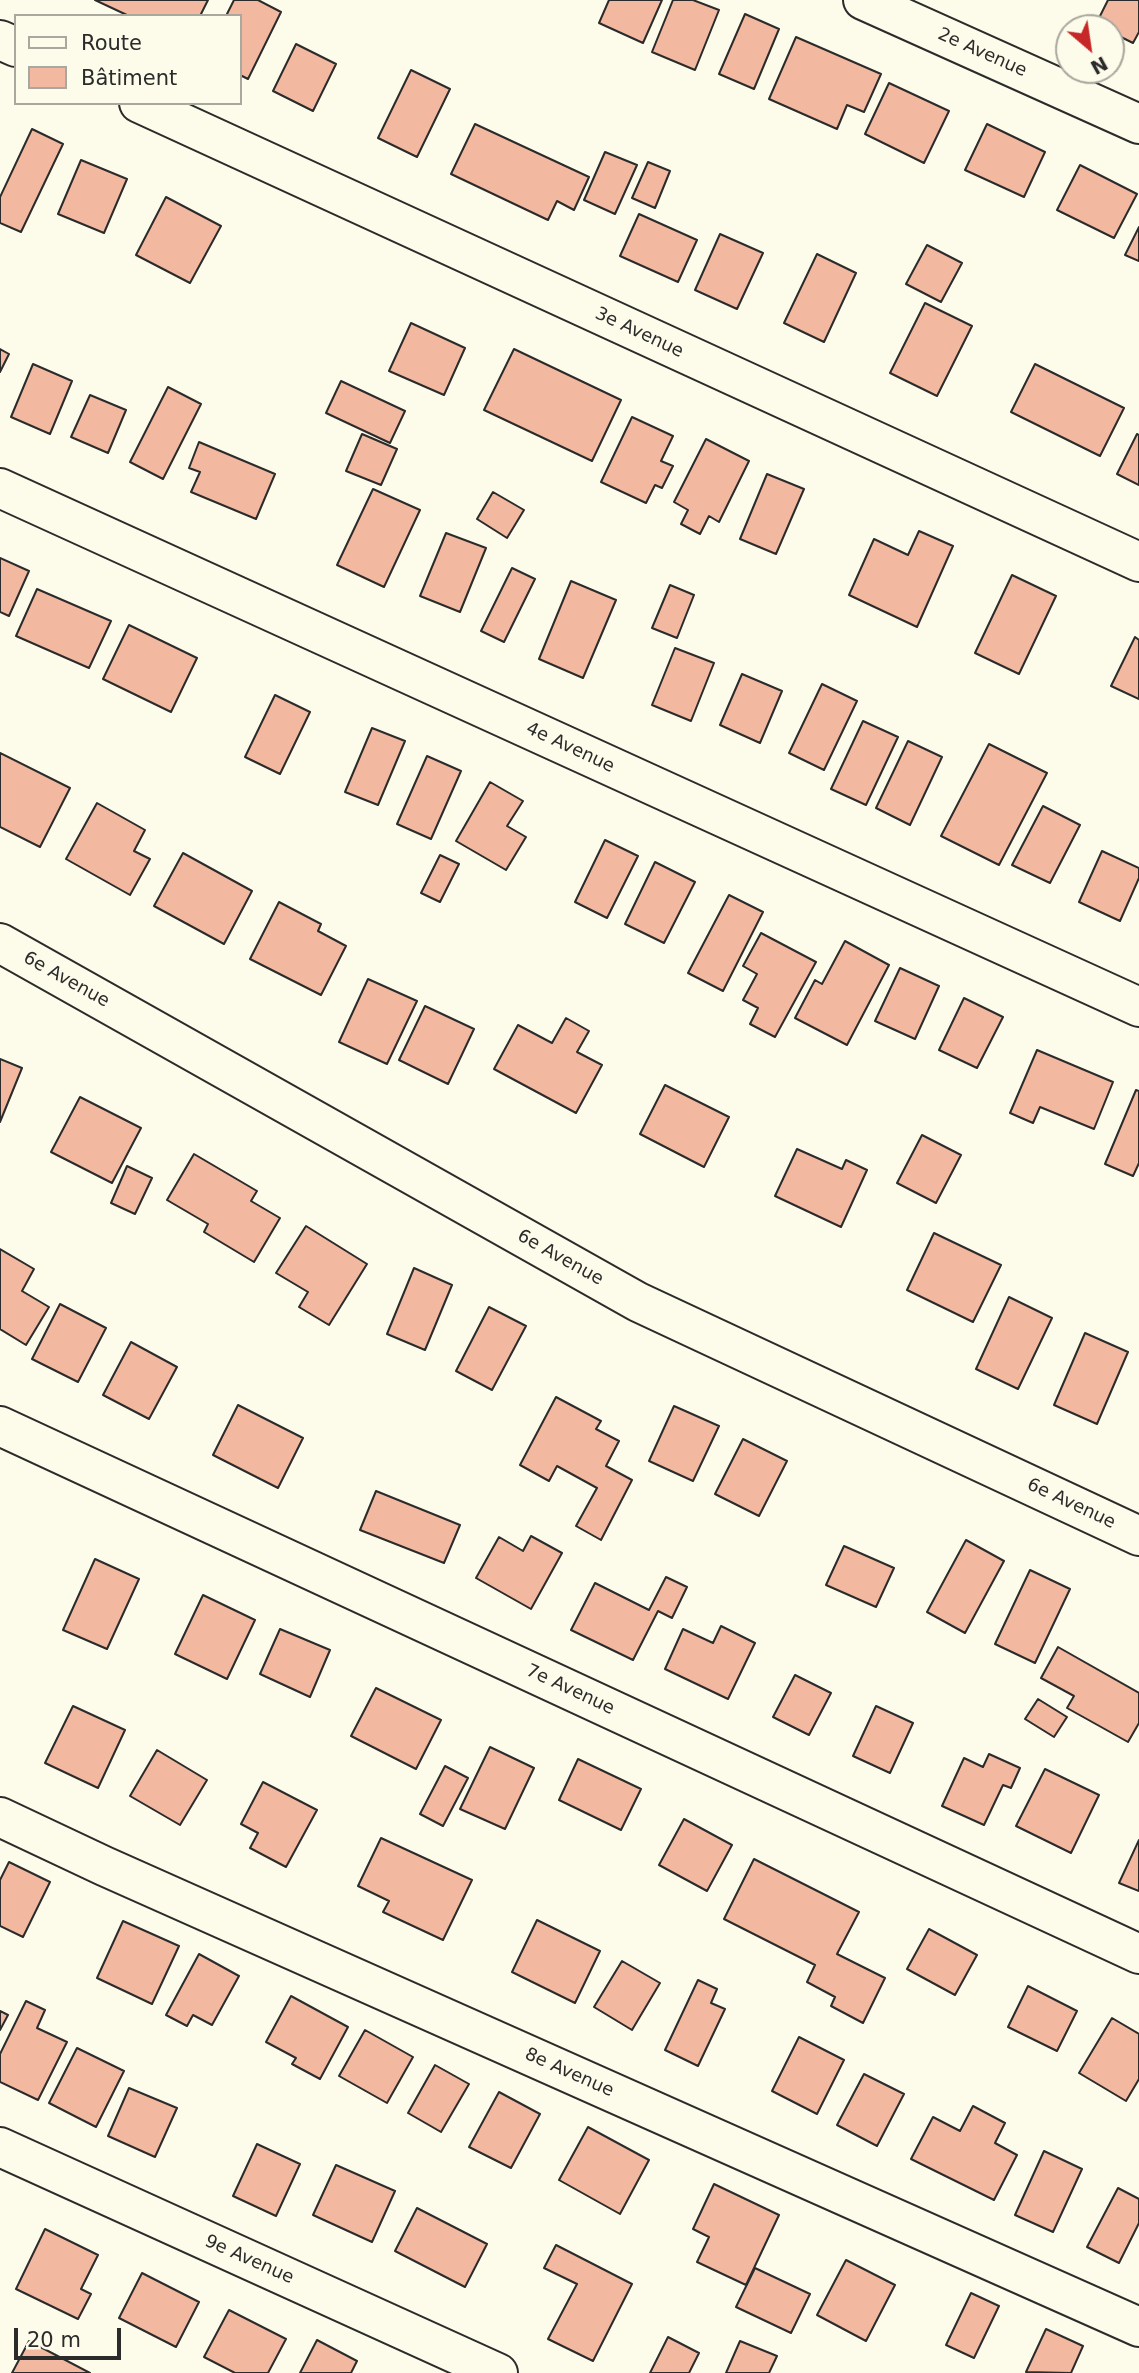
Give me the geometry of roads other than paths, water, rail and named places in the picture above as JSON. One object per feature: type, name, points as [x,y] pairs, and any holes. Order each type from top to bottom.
[{"type":"street","name":"2e Avenue","points":[[863,0],[1139,124]]},
{"type":"street","name":"3e Avenue","points":[[143,105],[1139,562]]},
{"type":"street","name":"4e Avenue","points":[[0,488],[1139,1007]]},
{"type":"street","name":"6e Avenue","points":[[0,943],[638,1302],[1139,1536]]},
{"type":"street","name":"7e Avenue","points":[[0,1426],[1139,1954]]},
{"type":"street","name":"8e Avenue","points":[[0,1817],[117,1872],[1139,2327]]},
{"type":"street","name":"9e Avenue","points":[[0,2147],[498,2373]]}]
